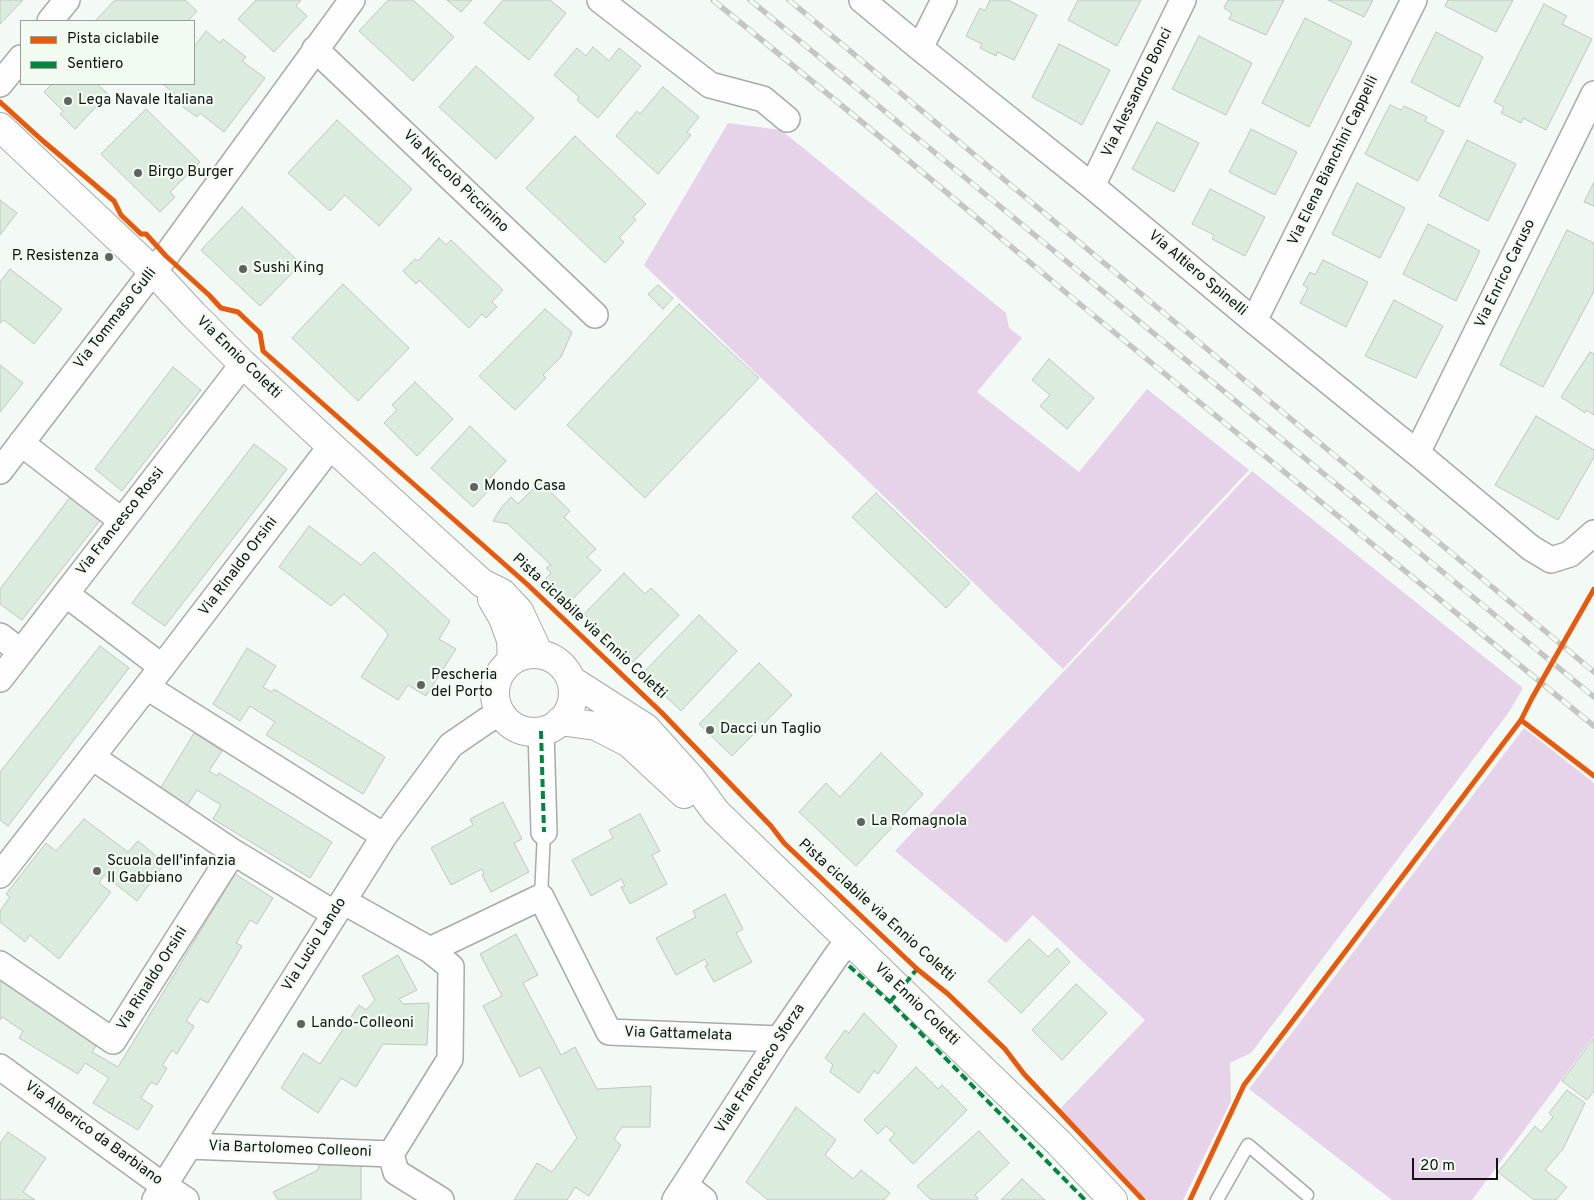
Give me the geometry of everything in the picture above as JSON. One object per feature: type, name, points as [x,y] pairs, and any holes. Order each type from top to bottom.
[{"type":"street","points":[[51,20],[67,0]]},
{"type":"street","name":"Via Tommaso Gulli","points":[[0,471],[166,256],[352,0]]},
{"type":"street","points":[[600,0],[710,85],[762,99],[787,119]]},
{"type":"street","name":"Via Altiero Spinelli","points":[[862,0],[1092,186],[1531,548],[1551,560],[1570,554],[1594,533]]},
{"type":"street","points":[[920,48],[944,0]]},
{"type":"street","name":"Via Alessandro Bonci","points":[[1092,186],[1184,0]]},
{"type":"street","name":"Via Elena Bianchini Cappelli","points":[[1254,321],[1414,0]]},
{"type":"street","name":"Via Niccolò Piccinino","points":[[315,49],[595,315]]},
{"type":"street","points":[[0,84],[20,59]]},
{"type":"street","name":"Via Enrico Caruso","points":[[1417,453],[1594,94]]},
{"type":"street","name":"Via Ennio Coletti","points":[[0,127],[153,271],[243,364],[331,446],[482,583],[502,593],[519,611],[532,635],[539,654],[552,659],[564,668],[571,680],[646,728],[691,778],[716,812],[1059,1143],[1113,1200]]},
{"type":"street","name":"Via Francesco Rossi","points":[[0,679],[243,364]]},
{"type":"street","points":[[21,443],[122,521]]},
{"type":"street","name":"Via Rinaldo Orsini","points":[[5,859],[92,757],[331,446]]},
{"type":"street","name":"Via Ennio Coletti","points":[[482,583],[503,618],[511,640],[512,660]]},
{"type":"street","points":[[66,594],[162,667]]},
{"type":"street","points":[[0,636],[21,652]]},
{"type":"street","points":[[500,713],[495,699],[496,684],[502,671],[512,660],[530,654],[539,654]]},
{"type":"street","points":[[551,726],[566,715],[570,706],[572,698],[571,680]]},
{"type":"street","points":[[147,687],[384,836]]},
{"type":"street","name":"Via Ennio Coletti","points":[[500,713],[508,722],[518,728],[529,731],[551,726],[596,726],[629,744],[685,794],[716,812]]},
{"type":"street","name":"Via Lucio Lando","points":[[159,1193],[384,836],[451,745],[500,713]]},
{"type":"street","name":"Via Gattamelata","points":[[544,832],[551,726]]},
{"type":"street","points":[[92,757],[233,852],[339,907]]},
{"type":"street","name":"Via Rinaldo Orsini","points":[[0,964],[113,1041],[233,852]]},
{"type":"street","points":[[430,950],[541,896]]},
{"type":"street","name":"Via Gattamelata","points":[[541,896],[608,1032],[779,1039]]},
{"type":"street","name":"Via Bartolomeo Colleoni","points":[[339,907],[430,950],[451,967],[450,1060],[392,1154],[396,1172],[440,1200]]},
{"type":"street","name":"Viale Francesco Sforza","points":[[688,1195],[779,1039],[850,940]]},
{"type":"street","name":"Via Alberico da Barbiano","points":[[0,1067],[159,1193],[186,1200]]},
{"type":"street","name":"Via Bartolomeo Colleoni","points":[[189,1146],[392,1154]]},
{"type":"lane","name":"Via Gattamelata","points":[[541,896],[544,832]]},
{"type":"lane","points":[[1217,1200],[1248,1145],[1307,1194]]},
{"type":"shaded area","points":[[728,123],[781,130],[1006,313],[1009,328],[1022,338],[977,392],[1079,472],[1147,389],[1249,470],[1063,669],[644,265]]},
{"type":"shaded area","points":[[1252,471],[1523,688],[1509,712],[1251,1053],[1230,1063],[1231,1101],[1183,1200],[1147,1200],[1058,1111],[1145,1020],[1033,915],[1006,943],[895,851]]},
{"type":"shaded area","points":[[1524,728],[1594,783],[1594,1036],[1472,1200],[1392,1200],[1249,1089]]},
{"type":"building","points":[[0,0],[23,0],[0,24]]},
{"type":"building","points":[[115,0],[185,0],[197,11],[189,20],[96,20]]},
{"type":"building","points":[[256,0],[301,0],[296,6],[307,16],[274,52],[238,19]]},
{"type":"building","points":[[388,0],[413,0],[454,37],[413,81],[359,31]]},
{"type":"building","points":[[447,0],[472,0],[461,12]]},
{"type":"building","points":[[503,0],[550,0],[566,13],[529,60],[484,23]]},
{"type":"building","points":[[990,0],[1008,0],[1037,15],[1014,60],[997,52],[996,56],[980,48],[982,44],[966,36],[980,8],[985,11]]},
{"type":"building","points":[[1078,0],[1141,0],[1117,46],[1068,20]]},
{"type":"building","points":[[1228,0],[1284,0],[1266,35],[1229,19],[1232,13],[1224,8]]},
{"type":"building","points":[[1328,0],[1373,0],[1364,17]]},
{"type":"building","points":[[1448,0],[1513,0],[1496,32],[1445,6]]},
{"type":"building","points":[[1544,4],[1567,16],[1562,24],[1592,39],[1546,130],[1523,118],[1521,123],[1501,113],[1504,107],[1494,102]]},
{"type":"building","points":[[1305,18],[1352,42],[1309,127],[1262,103]]},
{"type":"building","points":[[206,31],[220,43],[223,39],[246,57],[242,61],[265,78],[224,132],[200,113],[197,117],[183,107],[186,103],[164,85],[195,85],[195,46]]},
{"type":"building","points":[[1436,32],[1483,57],[1459,107],[1411,82]]},
{"type":"building","points":[[1199,36],[1252,63],[1226,115],[1172,89]]},
{"type":"building","points":[[1059,44],[1110,70],[1082,125],[1032,97]]},
{"type":"building","points":[[593,47],[609,61],[619,48],[641,66],[598,118],[577,100],[579,97],[554,75],[577,48],[586,56]]},
{"type":"building","points":[[476,66],[534,118],[496,159],[439,107]]},
{"type":"building","points":[[51,85],[98,85],[108,94],[75,129],[60,114],[63,111],[44,92]]},
{"type":"building","points":[[663,87],[699,117],[687,132],[691,135],[658,174],[616,136],[637,111],[640,114]]},
{"type":"building","points":[[1390,105],[1401,110],[1404,106],[1427,117],[1425,121],[1444,131],[1418,181],[1365,154]]},
{"type":"building","points":[[146,109],[200,162],[170,192],[175,197],[160,212],[101,154]]},
{"type":"building","points":[[337,120],[412,189],[379,226],[345,195],[330,211],[288,173]]},
{"type":"building","points":[[1157,122],[1199,143],[1174,192],[1132,169]]},
{"type":"building","points":[[1251,129],[1297,152],[1275,195],[1229,172]]},
{"type":"building","points":[[575,136],[646,204],[633,217],[636,220],[619,238],[624,242],[605,263],[526,188]]},
{"type":"building","points":[[1467,140],[1516,164],[1488,221],[1439,196]]},
{"type":"building","points":[[1594,182],[1594,206],[1584,202]]},
{"type":"building","points":[[1357,183],[1405,208],[1380,258],[1332,234]]},
{"type":"building","points":[[1210,189],[1265,217],[1245,256],[1212,239],[1214,235],[1192,224]]},
{"type":"building","points":[[0,200],[17,213],[0,235]]},
{"type":"building","points":[[242,207],[301,264],[260,306],[201,250]]},
{"type":"building","points":[[1428,224],[1480,251],[1456,301],[1403,274]]},
{"type":"building","points":[[1567,230],[1594,243],[1594,291],[1543,387],[1500,365]]},
{"type":"building","points":[[439,238],[446,245],[451,240],[503,290],[492,302],[497,307],[486,318],[482,314],[469,328],[419,280],[416,284],[403,271],[415,259],[418,261]]},
{"type":"building","points":[[1323,260],[1368,282],[1346,327],[1300,303],[1308,288],[1303,285],[1310,272],[1315,275]]},
{"type":"building","points":[[10,269],[62,309],[34,344],[4,320],[0,323],[0,282]]},
{"type":"building","points":[[343,284],[409,348],[358,401],[292,338]]},
{"type":"building","points":[[658,285],[673,298],[663,309],[648,294]]},
{"type":"building","points":[[1394,300],[1443,326],[1416,378],[1365,356]]},
{"type":"building","points":[[679,304],[759,378],[645,498],[567,425]]},
{"type":"building","points":[[545,309],[572,332],[561,357],[543,375],[546,378],[515,410],[479,376]]},
{"type":"building","points":[[1590,352],[1594,354],[1594,415],[1586,410],[1585,413],[1561,397]]},
{"type":"building","points":[[1049,359],[1094,398],[1067,429],[1040,406],[1050,395],[1032,380]]},
{"type":"building","points":[[0,365],[23,383],[0,412]]},
{"type":"building","points":[[173,367],[201,390],[122,491],[95,469]]},
{"type":"building","points":[[415,382],[453,419],[417,456],[384,423],[397,410],[392,405]]},
{"type":"building","points":[[1536,416],[1594,450],[1594,457],[1558,520],[1495,485]]},
{"type":"building","points":[[470,426],[506,461],[485,483],[491,488],[473,507],[431,468]]},
{"type":"building","points":[[254,444],[287,469],[165,626],[132,603]]},
{"type":"building","points":[[540,482],[570,511],[564,517],[596,549],[587,557],[601,570],[567,605],[543,581],[551,573],[546,568],[551,565],[508,524],[493,521],[511,497],[518,504]]},
{"type":"building","points":[[876,493],[970,583],[946,608],[852,517]]},
{"type":"building","points":[[71,496],[101,519],[22,620],[0,604],[0,589]]},
{"type":"building","points":[[309,526],[361,565],[374,552],[450,621],[439,639],[456,649],[426,696],[408,685],[398,700],[361,677],[388,635],[385,630],[344,594],[331,606],[279,567]]},
{"type":"building","points":[[624,573],[645,594],[651,588],[679,615],[633,662],[584,614]]},
{"type":"building","points":[[699,615],[737,651],[681,711],[642,674]]},
{"type":"building","points":[[100,646],[129,668],[8,826],[0,820],[0,772]]},
{"type":"building","points":[[247,648],[276,666],[263,687],[272,692],[274,689],[385,757],[363,794],[266,735],[275,722],[250,706],[240,721],[213,704]]},
{"type":"building","points":[[759,663],[792,695],[732,756],[699,724]]},
{"type":"building","points":[[194,733],[222,751],[209,771],[217,776],[219,773],[332,842],[310,878],[213,819],[221,805],[197,790],[187,806],[160,789]]},
{"type":"building","points":[[881,753],[923,794],[856,866],[799,812],[826,783],[840,797]]},
{"type":"building","points":[[503,802],[522,839],[514,843],[529,872],[491,892],[482,875],[484,874],[482,869],[451,885],[431,848],[473,825],[470,819]]},
{"type":"building","points":[[640,814],[660,851],[652,855],[667,884],[630,904],[621,887],[625,886],[621,879],[591,896],[572,860],[613,838],[609,830]]},
{"type":"building","points":[[84,819],[128,852],[138,841],[165,863],[137,901],[104,875],[99,883],[111,892],[59,959],[30,935],[25,942],[0,922],[0,911],[10,897],[6,894],[46,843],[56,851]]},
{"type":"building","points":[[235,874],[273,898],[257,924],[250,920],[236,943],[242,946],[208,1003],[200,999],[186,1021],[194,1026],[177,1054],[172,1050],[162,1066],[167,1068],[157,1085],[151,1082],[141,1098],[153,1106],[138,1130],[93,1103],[109,1078],[85,1063],[78,1074],[19,1038],[23,1031],[2,1017],[0,1020],[0,974],[99,1041],[92,1052],[118,1067]]},
{"type":"building","points":[[725,894],[743,929],[736,933],[752,962],[714,982],[705,966],[708,965],[705,959],[676,975],[656,938],[696,917],[693,911]]},
{"type":"building","points":[[516,934],[538,975],[523,983],[561,1055],[575,1047],[597,1089],[651,1086],[650,1127],[622,1127],[614,1139],[621,1145],[589,1196],[575,1187],[567,1200],[514,1200],[537,1163],[552,1172],[577,1138],[540,1067],[520,1077],[483,1006],[502,996],[480,954]]},
{"type":"building","points":[[1029,939],[1048,957],[1057,948],[1070,962],[1021,1013],[988,981]]},
{"type":"building","points":[[398,955],[417,990],[399,999],[403,1004],[429,1003],[427,1045],[383,1044],[356,1087],[341,1078],[318,1113],[281,1088],[303,1053],[320,1064],[359,1005],[366,1010],[375,1000],[362,976]]},
{"type":"building","points":[[1076,984],[1107,1013],[1062,1060],[1032,1030]]},
{"type":"building","points":[[864,1013],[897,1046],[878,1074],[874,1071],[859,1093],[830,1072],[833,1065],[825,1058],[845,1030],[849,1033]]},
{"type":"building","points":[[1594,1038],[1594,1091],[1587,1100],[1562,1081]]},
{"type":"building","points":[[916,1067],[938,1089],[942,1085],[967,1110],[913,1164],[889,1140],[895,1134],[886,1126],[878,1134],[864,1120]]},
{"type":"building","points":[[1567,1090],[1585,1103],[1563,1149],[1545,1170],[1567,1187],[1556,1200],[1534,1200],[1498,1172],[1535,1126],[1541,1132],[1553,1117],[1549,1113]]},
{"type":"building","points":[[796,1107],[836,1140],[825,1155],[853,1179],[861,1170],[890,1193],[884,1200],[768,1200],[746,1182]]},
{"type":"building","points":[[979,1131],[1009,1163],[975,1195],[978,1198],[977,1200],[931,1200],[917,1186]]},
{"type":"building","points":[[8,1132],[46,1158],[23,1192],[35,1200],[0,1200],[0,1143]]},
{"type":"building","points":[[319,1164],[361,1164],[361,1200],[278,1200],[273,1192],[318,1170]]},
{"type":"building","points":[[1022,1179],[1045,1200],[1001,1200]]},
{"type":"railway","points":[[713,0],[1594,726]]},
{"type":"railway","points":[[750,0],[1594,697]]},
{"type":"railway","points":[[789,0],[1594,672]]},
{"type":"marked path","points":[[541,731],[544,832]]},
{"type":"marked path","points":[[849,966],[890,1002],[1085,1200]]},
{"type":"marked path","points":[[890,1002],[917,969]]},
{"type":"cycle path","name":"Pista ciclabile via Ennio Coletti","points":[[0,102],[114,201],[121,215],[141,234],[146,234],[166,256],[221,308],[238,312],[260,333],[263,351],[528,585],[662,713],[771,826],[784,843],[1005,1049],[1024,1074],[1143,1200]]},
{"type":"cycle path","points":[[1190,1200],[1244,1085],[1521,720],[1594,589]]},
{"type":"cycle path","points":[[1521,720],[1594,776]]},
{"type":"place","name":"Lega Navale Italiana","points":[[68,101]]},
{"type":"place","name":"Birgo Burger","points":[[138,173]]},
{"type":"place","name":"P. Resistenza","points":[[109,257]]},
{"type":"place","name":"Sushi King","points":[[243,269]]},
{"type":"place","name":"Mondo Casa","points":[[474,487]]},
{"type":"place","name":"Pescheria del Porto","points":[[421,685]]},
{"type":"place","name":"Dacci un Taglio","points":[[710,730]]},
{"type":"place","name":"La Romagnola","points":[[861,822]]},
{"type":"place","name":"Scuola dell'infanzia Il Gabbiano","points":[[97,871]]},
{"type":"place","name":"Lando-Colleoni","points":[[301,1024]]}]
